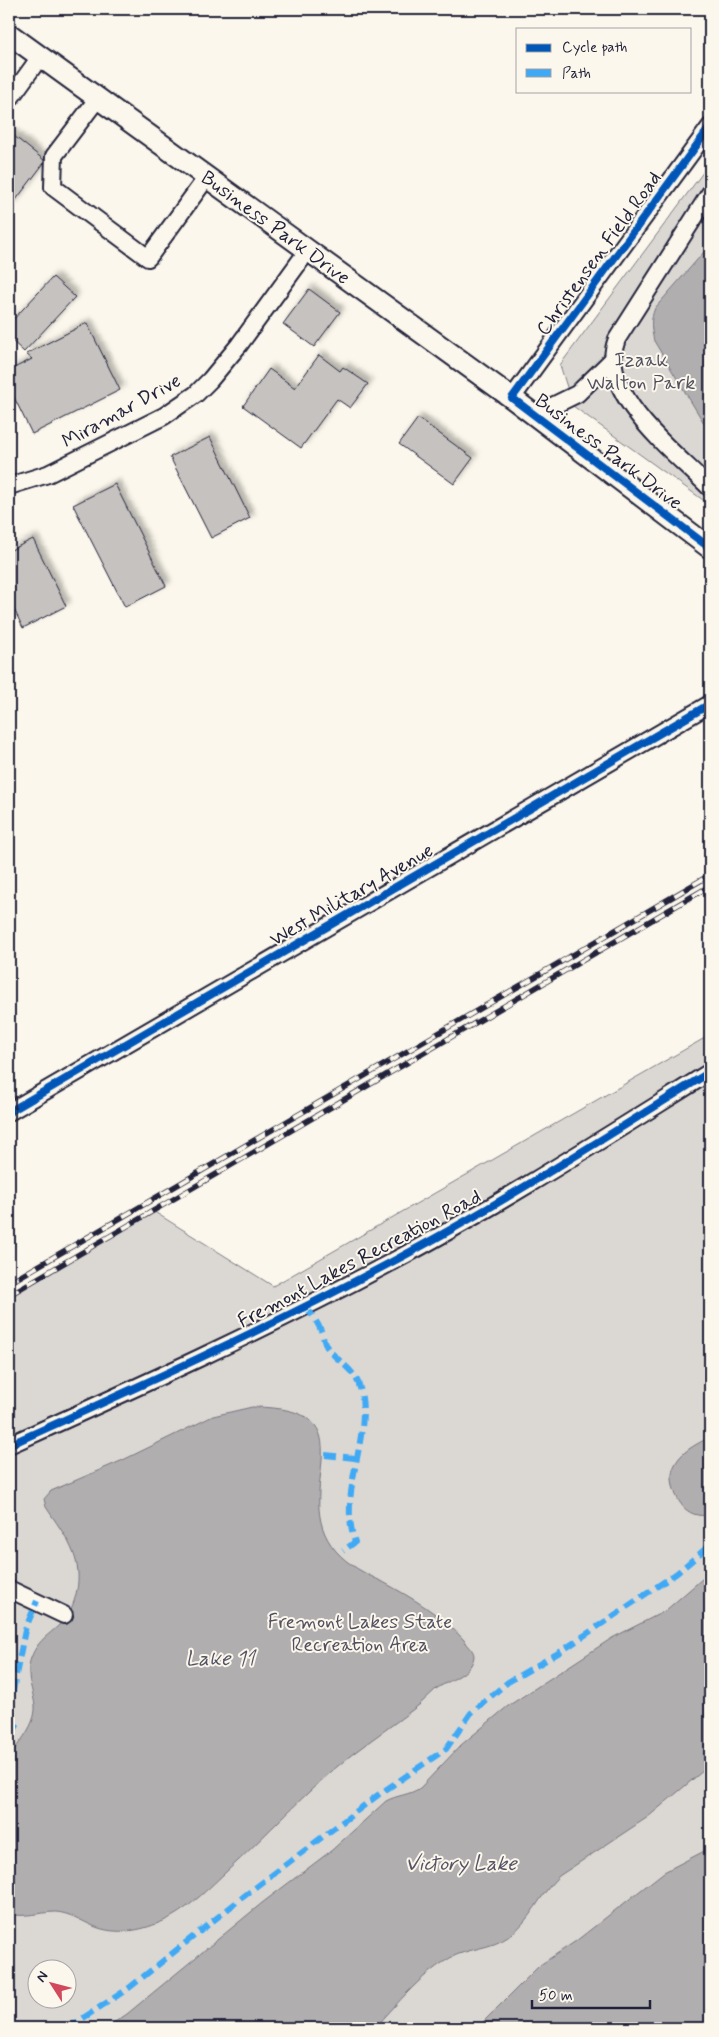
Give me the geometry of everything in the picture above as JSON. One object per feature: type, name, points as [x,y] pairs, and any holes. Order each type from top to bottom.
[{"type":"main road","name":"Business Park Drive","points":[[9,34],[512,398],[710,548]]},
{"type":"street","points":[[9,100],[40,57]]},
{"type":"street","points":[[98,98],[54,156],[53,187],[148,258],[207,178]]},
{"type":"street","name":"Christensen Field Road","points":[[512,398],[710,127]]},
{"type":"street","points":[[710,193],[617,339],[612,360],[618,384],[630,404],[655,436],[710,488]]},
{"type":"street","name":"Miramar Drive","points":[[9,486],[48,474],[164,416],[196,394],[240,344],[308,250]]},
{"type":"street","points":[[534,415],[577,394],[612,360]]},
{"type":"street","name":"West Military Avenue","points":[[9,1112],[710,704]]},
{"type":"street","name":"Fremont Lakes Recreation Road","points":[[9,1445],[242,1339],[390,1264],[537,1179],[710,1072]]},
{"type":"street","points":[[9,1590],[64,1614]]},
{"type":"green space","name":"Izaak Walton Park","points":[[710,163],[710,505],[573,406],[560,365]]},
{"type":"green space","name":"Fremont Lakes State Recreation Area","points":[[710,1035],[710,2028],[9,2028],[9,1295],[153,1211],[273,1286]]},
{"type":"water","points":[[710,245],[710,267],[706,293],[710,302],[710,433],[654,341],[652,316],[655,308]]},
{"type":"water","name":"Lake 11","points":[[252,1407],[290,1411],[311,1421],[321,1437],[322,1457],[319,1504],[323,1528],[336,1551],[358,1569],[394,1588],[437,1615],[456,1631],[472,1650],[474,1656],[472,1663],[464,1672],[436,1689],[419,1705],[333,1770],[201,1895],[184,1909],[166,1920],[140,1929],[116,1931],[99,1928],[74,1917],[56,1912],[21,1915],[9,1914],[9,1756],[30,1727],[35,1713],[30,1684],[30,1661],[40,1643],[68,1615],[74,1601],[78,1581],[78,1569],[71,1548],[46,1507],[44,1499],[51,1491],[123,1460],[213,1416]]},
{"type":"water","points":[[710,1437],[710,1515],[705,1516],[693,1514],[680,1503],[673,1486],[672,1474],[676,1463],[683,1454]]},
{"type":"water","name":"Victory Lake","points":[[710,1572],[710,1765],[648,1817],[559,1876],[516,1931],[501,1941],[464,1952],[439,1965],[410,1990],[375,2028],[106,2028],[127,2014],[262,1903],[332,1850],[386,1801],[420,1788],[461,1745],[508,1706],[612,1638],[665,1611]]},
{"type":"water","points":[[710,1848],[710,2028],[477,2028],[540,1965],[576,1941],[664,1872]]},
{"type":"building","points":[[9,132],[44,160],[44,163],[9,209]]},
{"type":"building","points":[[53,277],[75,297],[24,352],[9,338],[9,324]]},
{"type":"building","points":[[309,289],[340,312],[314,347],[283,324]]},
{"type":"building","points":[[87,323],[120,390],[32,434],[9,387],[9,381],[14,378],[10,370],[32,359],[26,354]]},
{"type":"building","points":[[319,355],[340,371],[343,367],[368,384],[350,408],[337,399],[301,448],[243,406],[269,369],[295,388]]},
{"type":"building","points":[[418,418],[473,458],[454,484],[399,444]]},
{"type":"building","points":[[210,437],[250,518],[211,538],[170,457]]},
{"type":"building","points":[[115,484],[166,586],[125,607],[73,505]]},
{"type":"building","points":[[33,539],[66,606],[23,628],[9,599],[9,551]]},
{"type":"railway","points":[[9,1283],[710,875]]},
{"type":"railway","points":[[9,1295],[710,886]]},
{"type":"marked path","points":[[306,1306],[319,1326],[327,1348],[351,1372],[358,1382],[363,1407],[362,1426],[350,1504],[355,1542],[343,1551]]},
{"type":"marked path","points":[[325,1455],[356,1458]]},
{"type":"marked path","points":[[68,2028],[129,1988],[243,1897],[378,1795],[446,1749],[471,1713],[508,1682],[560,1652],[677,1573],[710,1545]]},
{"type":"marked path","points":[[9,1710],[25,1630],[37,1601]]},
{"type":"marked path","points":[[9,1721],[24,1731]]},
{"type":"cycle path","points":[[710,127],[512,398],[710,548]]},
{"type":"cycle path","points":[[9,1112],[710,704]]},
{"type":"cycle path","points":[[9,1445],[247,1335],[388,1264],[510,1195],[710,1072]]}]
